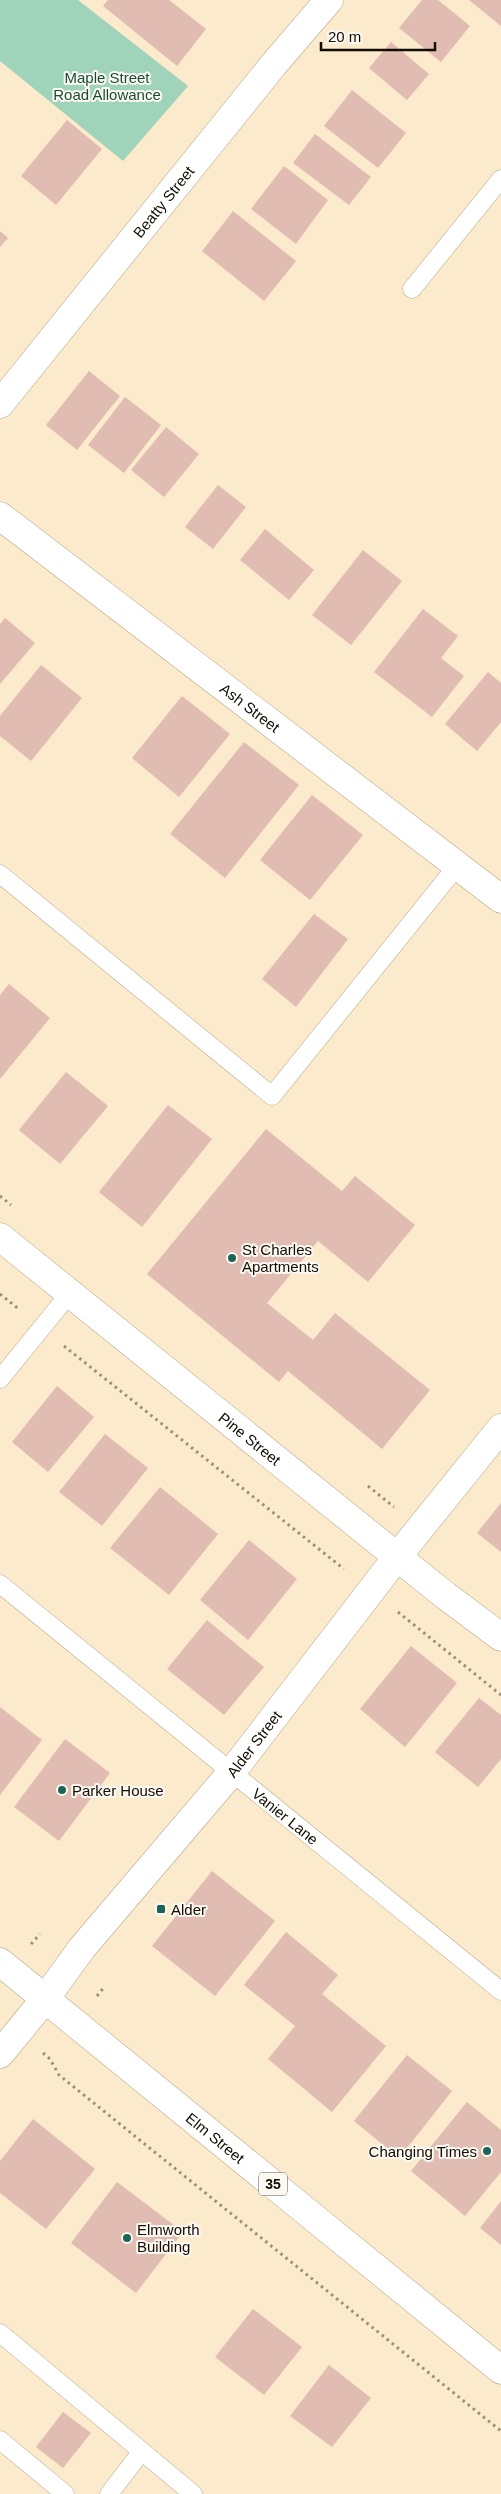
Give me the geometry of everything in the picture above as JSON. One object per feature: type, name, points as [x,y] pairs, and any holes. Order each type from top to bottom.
[{"type":"street","name":"Beatty Street","points":[[0,404],[274,64],[329,0]]},
{"type":"street","name":"Ash Street","points":[[0,516],[501,899]]},
{"type":"street","name":"Pine Street","points":[[0,1237],[397,1557],[501,1637]]},
{"type":"street","name":"Alder Street","points":[[0,2054],[45,1999],[82,1948],[231,1773],[371,1590],[501,1428]]},
{"type":"street","name":"Elm Street","points":[[0,1962],[501,2370]]},
{"type":"lane","points":[[412,289],[501,179]]},
{"type":"lane","points":[[0,874],[272,1096],[457,866]]},
{"type":"lane","points":[[0,1379],[70,1293]]},
{"type":"lane","name":"Vanier Lane","points":[[0,1584],[501,1991]]},
{"type":"lane","points":[[0,2333],[193,2494]]},
{"type":"lane","points":[[0,2440],[65,2494]]},
{"type":"lane","points":[[109,2494],[142,2451]]},
{"type":"path","points":[[0,1294],[501,1694]]},
{"type":"path","points":[[17,2032],[50,2059],[59,2075],[501,2432]]},
{"type":"green space","name":"Maple Street Road Allowance","points":[[0,0],[78,0],[188,86],[123,161],[0,61]]},
{"type":"building","points":[[108,0],[169,0],[206,29],[177,66],[103,6]]},
{"type":"building","points":[[422,0],[438,0],[470,26],[441,62],[399,28]]},
{"type":"building","points":[[469,0],[501,0],[501,26]]},
{"type":"building","points":[[391,42],[429,74],[407,100],[369,68]]},
{"type":"building","points":[[352,90],[406,133],[378,168],[324,126]]},
{"type":"building","points":[[67,120],[102,149],[56,205],[21,176]]},
{"type":"building","points":[[315,134],[371,177],[349,205],[293,163]]},
{"type":"building","points":[[284,166],[328,200],[296,244],[251,209]]},
{"type":"building","points":[[233,211],[296,261],[264,301],[202,251]]},
{"type":"building","points":[[0,231],[8,238],[0,247]]},
{"type":"building","points":[[89,371],[120,396],[77,450],[46,425]]},
{"type":"building","points":[[125,397],[161,425],[124,473],[88,445]]},
{"type":"building","points":[[166,427],[199,454],[164,497],[131,470]]},
{"type":"building","points":[[218,485],[246,507],[213,549],[185,527]]},
{"type":"building","points":[[265,529],[314,570],[289,600],[240,560]]},
{"type":"building","points":[[363,550],[402,581],[351,645],[312,615]]},
{"type":"building","points":[[423,609],[458,636],[441,658],[464,676],[432,717],[374,672]]},
{"type":"building","points":[[5,618],[35,643],[0,684],[0,624]]},
{"type":"building","points":[[41,665],[82,698],[31,761],[0,736],[0,716]]},
{"type":"building","points":[[488,672],[501,683],[501,722],[477,751],[445,724]]},
{"type":"building","points":[[182,696],[230,734],[179,797],[132,758]]},
{"type":"building","points":[[244,742],[299,785],[225,878],[170,834]]},
{"type":"building","points":[[312,795],[363,835],[310,900],[260,860]]},
{"type":"building","points":[[314,914],[348,939],[296,1007],[262,979]]},
{"type":"building","points":[[9,984],[50,1018],[0,1079],[0,995]]},
{"type":"building","points":[[66,1072],[108,1106],[60,1164],[19,1130]]},
{"type":"building","points":[[168,1105],[212,1139],[142,1227],[99,1192]]},
{"type":"building","name":"St Charles Apartments","points":[[266,1129],[342,1191],[355,1176],[415,1225],[368,1282],[318,1241],[267,1303],[313,1340],[335,1313],[430,1390],[382,1449],[288,1371],[279,1382],[147,1274]]},
{"type":"building","points":[[57,1386],[94,1417],[48,1472],[12,1442]]},
{"type":"building","points":[[105,1434],[148,1468],[102,1526],[59,1492]]},
{"type":"building","points":[[160,1487],[218,1534],[169,1595],[110,1548]]},
{"type":"building","points":[[501,1503],[501,1552],[477,1533]]},
{"type":"building","points":[[249,1540],[297,1579],[248,1640],[200,1600]]},
{"type":"building","points":[[207,1620],[264,1667],[224,1715],[167,1669]]},
{"type":"building","points":[[411,1646],[457,1683],[405,1747],[360,1709]]},
{"type":"building","points":[[479,1698],[501,1715],[501,1759],[478,1787],[435,1752]]},
{"type":"building","points":[[0,1707],[42,1740],[0,1795]]},
{"type":"building","name":"Parker House","points":[[65,1739],[110,1773],[59,1841],[14,1807]]},
{"type":"building","points":[[212,1871],[275,1921],[215,1996],[152,1946]]},
{"type":"building","points":[[286,1932],[338,1975],[322,1994],[386,2046],[332,2112],[268,2059],[295,2026],[244,1985]]},
{"type":"building","points":[[407,2055],[452,2091],[399,2158],[354,2121]]},
{"type":"building","points":[[467,2102],[501,2130],[501,2172],[465,2216],[411,2171]]},
{"type":"building","points":[[33,2119],[95,2169],[46,2229],[0,2193],[0,2161]]},
{"type":"building","name":"Elmworth Building","points":[[117,2182],[183,2232],[136,2293],[71,2243]]},
{"type":"building","points":[[501,2201],[501,2245],[480,2228]]},
{"type":"building","points":[[253,2309],[302,2347],[264,2395],[215,2357]]},
{"type":"building","points":[[329,2365],[371,2398],[332,2447],[290,2416]]},
{"type":"building","points":[[63,2412],[91,2433],[63,2468],[36,2447]]},
{"type":"place","name":"St Charles Apartments","points":[[232,1258]]},
{"type":"place","name":"Parker House","points":[[62,1790]]},
{"type":"place","name":"Alder","points":[[161,1909]]},
{"type":"place","name":"Changing Times","points":[[487,2151]]},
{"type":"place","name":"Elmworth Building","points":[[127,2238]]}]
